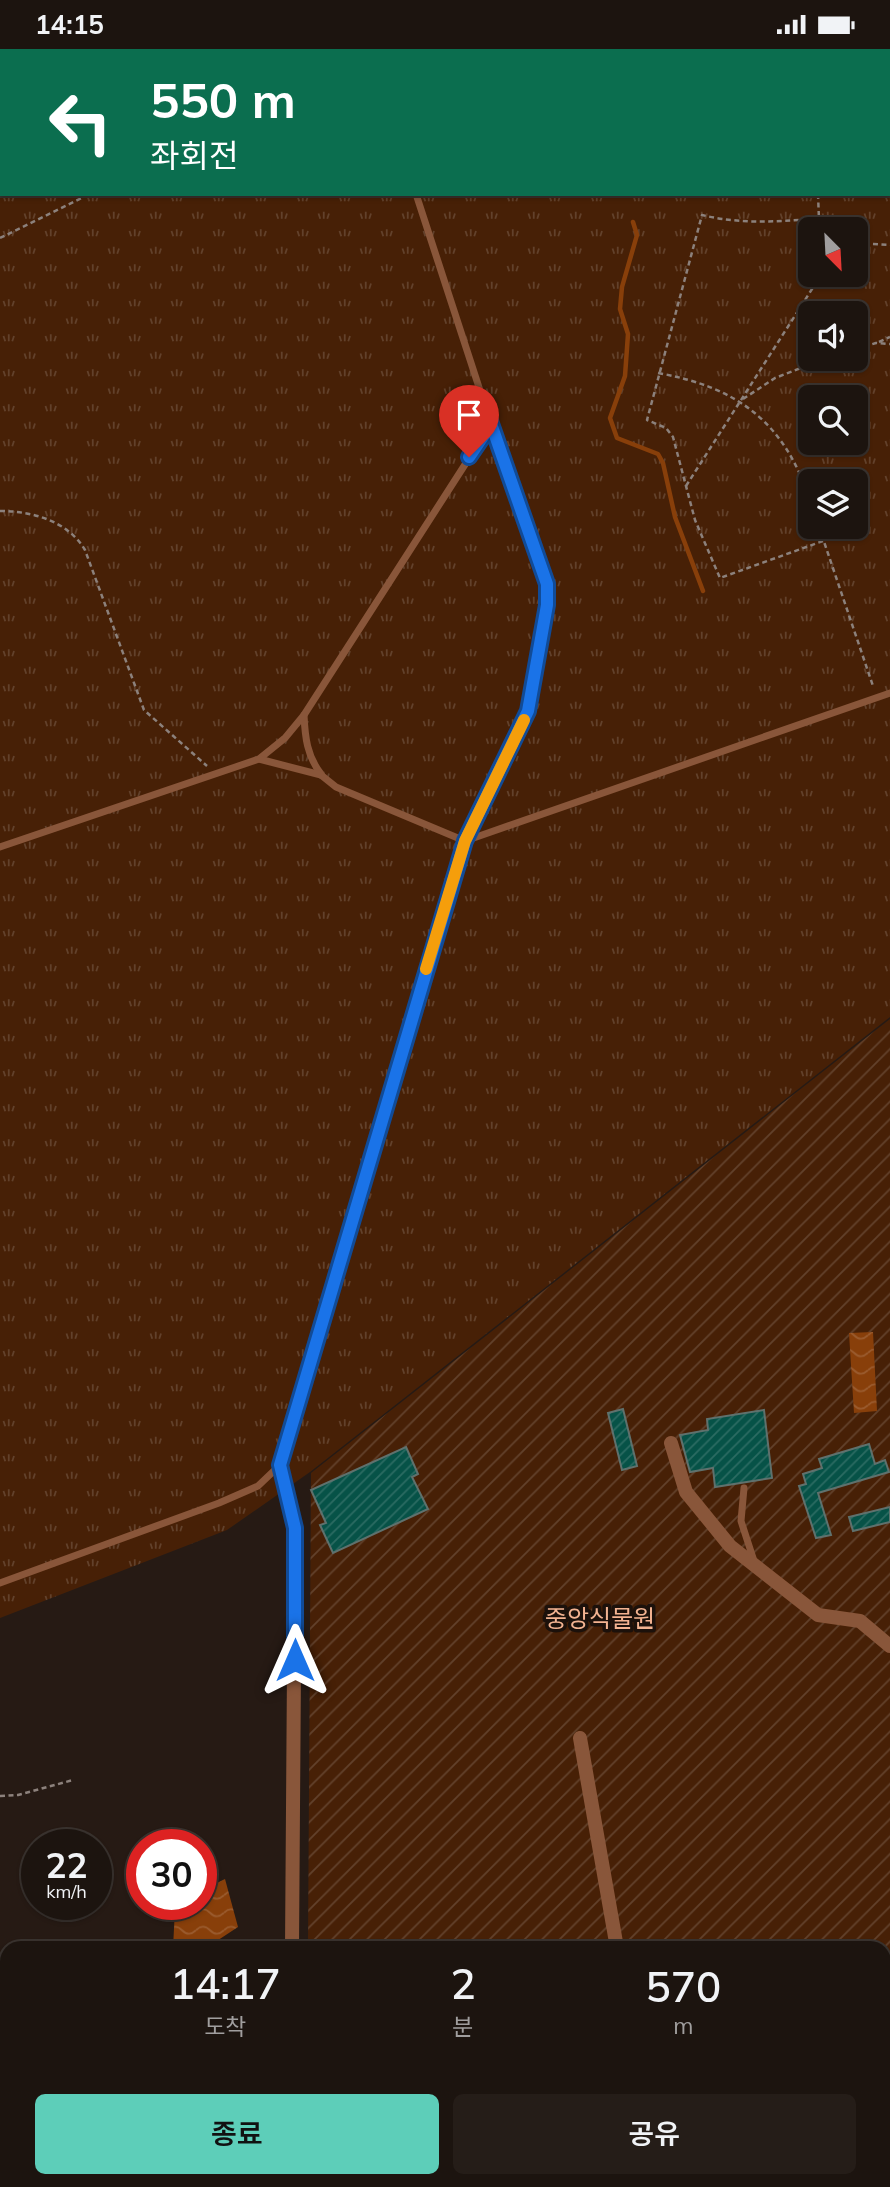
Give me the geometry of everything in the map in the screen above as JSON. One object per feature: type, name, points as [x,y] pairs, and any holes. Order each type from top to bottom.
[{"type":"street","points":[[671,1443],[686,1492],[730,1546],[818,1615],[859,1621],[890,1646]]},
{"type":"street","points":[[280,1465],[295,1528],[292,1941]]},
{"type":"street","points":[[580,1738],[616,1941]]},
{"type":"lane","points":[[0,1583],[219,1503],[258,1486],[280,1465],[465,841],[528,711],[547,605],[547,584],[489,418],[417,196]]},
{"type":"lane","points":[[0,847],[259,759],[285,738],[304,715],[484,435],[489,418]]},
{"type":"lane","points":[[304,715],[306,741],[312,762],[321,775],[335,787],[465,841],[890,693]]},
{"type":"lane","points":[[259,759],[321,775]]},
{"type":"lane","points":[[744,1488],[741,1521],[756,1565]]},
{"type":"path","points":[[0,230],[2,237],[86,196]]},
{"type":"path","points":[[818,196],[819,217]]},
{"type":"path","points":[[798,221],[726,221],[702,215],[647,420],[666,428],[673,437],[695,520],[720,578],[823,541],[877,697]]},
{"type":"path","points":[[868,244],[890,246]]},
{"type":"path","points":[[686,487],[813,287]]},
{"type":"path","points":[[868,345],[890,337]]},
{"type":"path","points":[[876,343],[890,345]]},
{"type":"path","points":[[741,401],[775,378],[798,369]]},
{"type":"path","points":[[658,373],[692,379],[741,401],[789,451],[798,472]]},
{"type":"path","points":[[0,510],[20,511],[57,523],[78,537],[144,710],[214,773]]},
{"type":"path","points":[[0,1796],[18,1795],[73,1780]]},
{"type":"green space","points":[[0,196],[890,196],[890,1017],[310,1472],[227,1530],[0,1618]]},
{"type":"green space","name":"중앙식물원","points":[[890,1019],[890,1941],[308,1941],[311,1473]]},
{"type":"water","points":[[873,1332],[877,1411],[854,1413],[849,1333]]},
{"type":"water","points":[[225,1879],[238,1927],[217,1941],[173,1941],[174,1920],[217,1920],[217,1883]]},
{"type":"building","points":[[623,1409],[637,1466],[622,1470],[608,1413]]},
{"type":"building","points":[[764,1410],[772,1478],[715,1487],[713,1468],[690,1472],[680,1435],[708,1430],[707,1419]]},
{"type":"building","points":[[869,1444],[875,1464],[885,1460],[889,1472],[818,1493],[831,1535],[816,1538],[799,1486],[806,1484],[803,1474],[822,1468],[819,1459]]},
{"type":"building","points":[[406,1447],[418,1474],[412,1477],[428,1509],[333,1553],[320,1525],[326,1523],[311,1490]]},
{"type":"building","points":[[890,1507],[890,1522],[853,1531],[849,1517]]},
{"type":"waterway","points":[[633,222],[637,235],[622,287],[620,309],[628,334],[625,376],[610,418],[617,438],[658,454],[663,463],[675,517],[703,591]]},
{"type":"slow traffic","points":[[426,969],[465,841],[524,720]]},
{"type":"route","points":[[295,1660],[295,1528],[280,1465],[465,841],[528,711],[547,605],[547,584],[489,418],[484,435],[469,457]]}]
